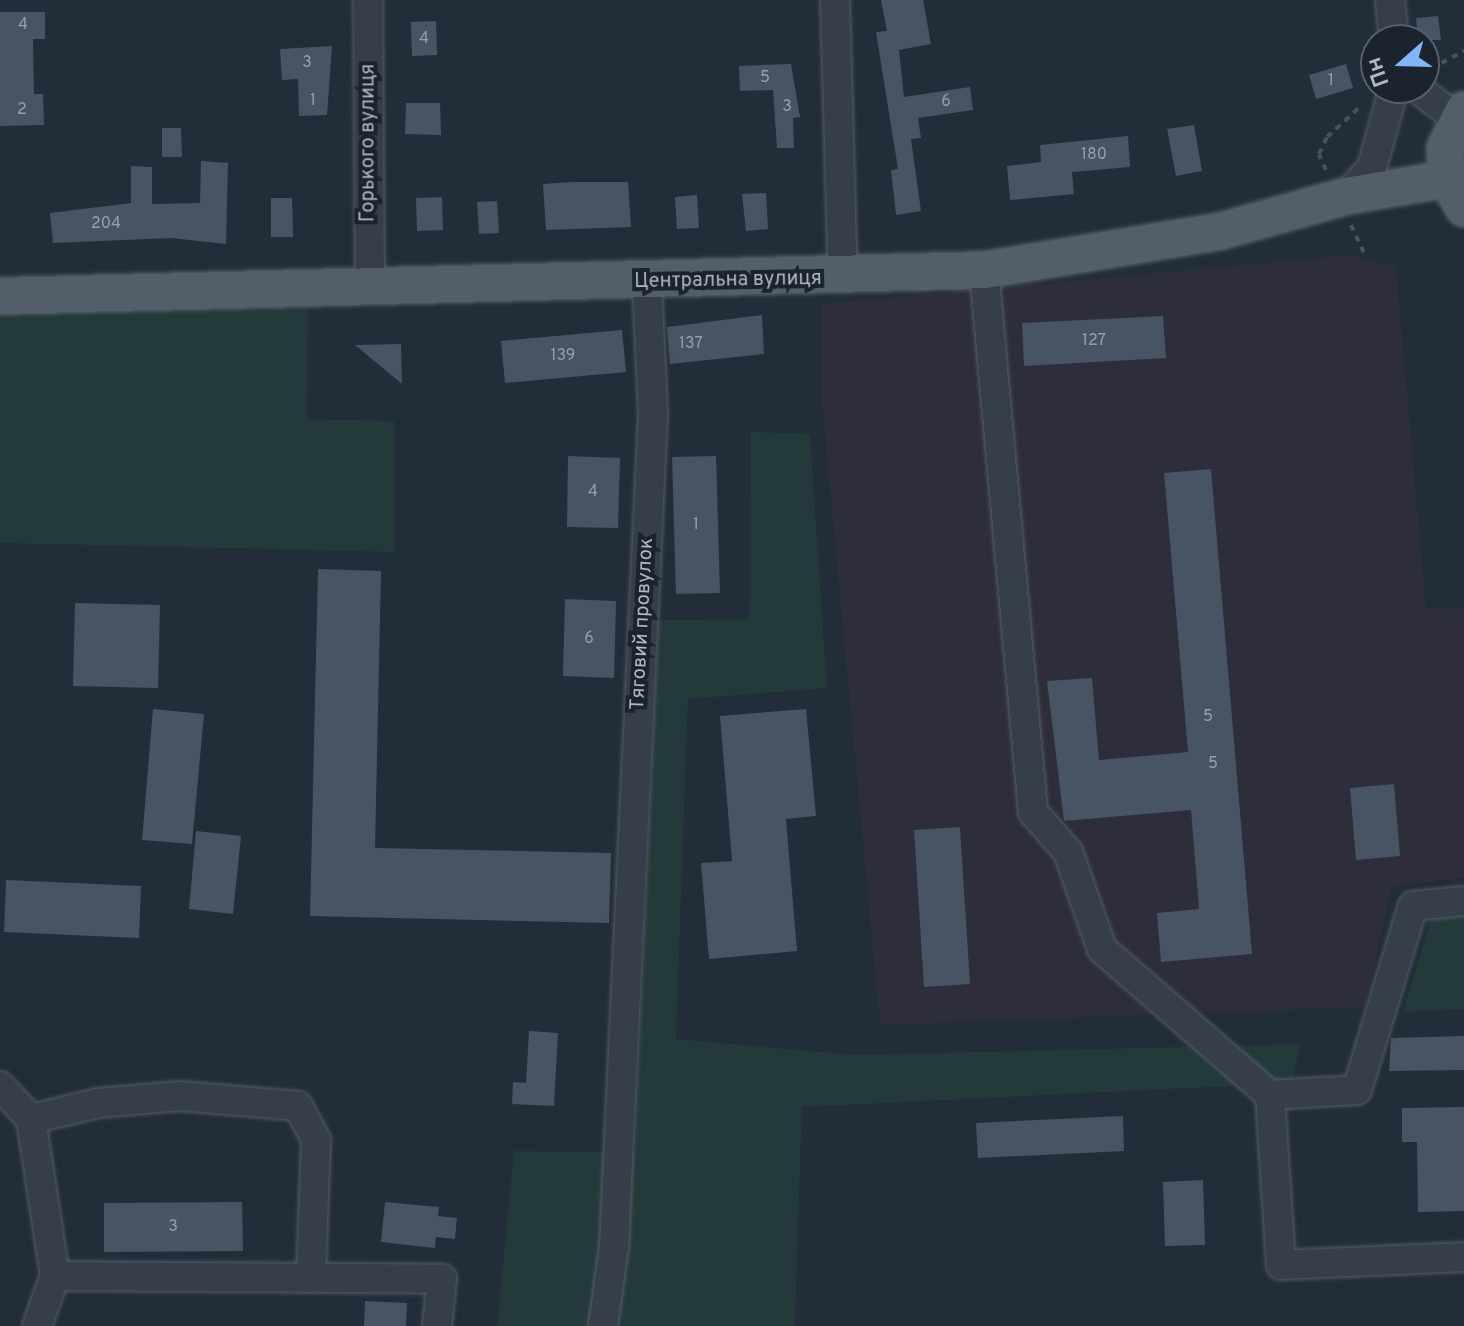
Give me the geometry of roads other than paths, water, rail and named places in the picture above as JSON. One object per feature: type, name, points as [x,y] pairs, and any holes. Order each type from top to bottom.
[{"type":"main road","points":[[1456,194],[1445,148],[1460,114]]},
{"type":"main road","name":"Центральна вулиця","points":[[0,296],[843,278],[984,270],[1221,231],[1346,196],[1456,194]]},
{"type":"street","name":"Горького вулиця","points":[[368,0],[370,286]]},
{"type":"street","points":[[835,0],[843,278]]},
{"type":"street","points":[[1390,0],[1392,24]]},
{"type":"street","points":[[1440,102],[1460,114]]},
{"type":"street","points":[[1346,196],[1372,167],[1390,104]]},
{"type":"street","points":[[984,270],[1033,812],[1068,852],[1102,949],[1270,1095],[1357,1090],[1413,906],[1464,901]]},
{"type":"street","name":"Тяговий провулок","points":[[603,1326],[627,966],[653,414],[647,283]]},
{"type":"street","points":[[0,1086],[31,1119],[55,1276],[37,1326]]},
{"type":"street","points":[[1270,1095],[1281,1265],[1464,1257]]},
{"type":"street","points":[[31,1119],[98,1103],[181,1096],[298,1106],[316,1140],[311,1278]]},
{"type":"street","points":[[55,1276],[442,1279],[437,1326]]}]
